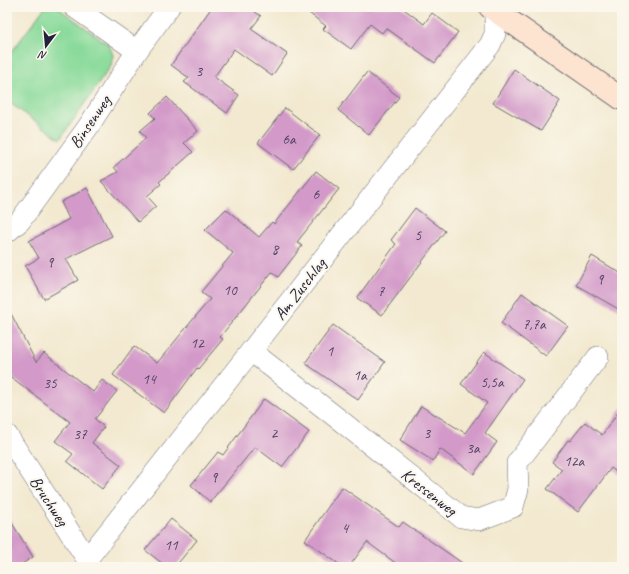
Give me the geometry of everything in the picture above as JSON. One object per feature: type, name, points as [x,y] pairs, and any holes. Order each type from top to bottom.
[{"type":"street","points":[[74,7],[137,51]]},
{"type":"street","name":"Binsenweg","points":[[7,232],[20,221],[88,127],[137,51],[169,7]]},
{"type":"street","points":[[494,8],[622,99]]},
{"type":"street","name":"Am Zuschlag","points":[[88,563],[490,45],[495,34],[494,8]]},
{"type":"street","name":"Kressenweg","points":[[252,351],[461,517],[479,520],[513,507],[518,490],[517,463],[598,356]]},
{"type":"street","name":"Bruchweg","points":[[7,436],[88,563]]},
{"type":"green space","points":[[45,7],[57,7],[109,45],[113,55],[111,66],[60,139],[7,101],[7,58]]},
{"type":"building","points":[[212,7],[248,7],[261,16],[251,29],[287,54],[272,76],[234,49],[214,77],[239,95],[227,113],[184,82],[189,78],[171,65]]},
{"type":"building","points":[[301,7],[401,7],[424,24],[432,13],[458,32],[435,63],[386,28],[382,33],[370,24],[351,49],[323,29],[326,26]]},
{"type":"building","points":[[514,69],[560,101],[541,131],[493,103]]},
{"type":"building","points":[[367,72],[399,97],[369,135],[338,110]]},
{"type":"building","points":[[167,97],[198,131],[184,143],[193,152],[159,182],[161,184],[147,196],[156,206],[138,222],[101,181],[118,172],[114,167],[146,138],[140,131],[155,118],[150,113]]},
{"type":"building","points":[[285,108],[320,135],[293,169],[258,143]]},
{"type":"building","points":[[316,171],[339,189],[297,242],[302,246],[278,277],[272,272],[220,337],[223,339],[198,369],[197,368],[164,413],[113,375],[134,346],[157,363],[210,299],[201,292],[233,253],[205,230],[226,209],[259,237],[272,222],[274,224]]},
{"type":"building","points":[[87,188],[112,236],[66,259],[78,280],[44,299],[25,266],[39,258],[29,241],[69,219],[61,202]]},
{"type":"building","points":[[415,208],[445,231],[382,315],[357,298],[396,244],[391,240]]},
{"type":"building","points":[[592,256],[622,274],[622,311],[576,285]]},
{"type":"building","points":[[522,293],[568,326],[546,356],[501,323]]},
{"type":"building","points":[[7,306],[36,362],[44,353],[93,392],[102,380],[117,391],[95,419],[104,427],[92,443],[121,465],[102,489],[67,461],[73,454],[55,441],[70,422],[7,374]]},
{"type":"building","points":[[333,325],[385,362],[358,400],[305,363]]},
{"type":"building","points":[[484,352],[523,379],[485,433],[497,442],[474,474],[440,449],[433,461],[400,440],[421,406],[465,433],[487,403],[461,384]]},
{"type":"building","points":[[264,399],[309,432],[282,467],[255,447],[210,502],[191,485],[218,452],[223,455]]},
{"type":"building","points":[[622,407],[622,476],[611,468],[578,512],[547,489],[562,469],[552,462],[568,440],[570,441],[585,422],[602,435]]},
{"type":"building","points":[[342,487],[399,527],[403,522],[468,567],[401,567],[367,542],[349,567],[343,567],[305,540]]},
{"type":"building","points":[[7,515],[33,557],[17,567],[7,567]]},
{"type":"building","points":[[171,519],[197,540],[175,567],[167,567],[145,550]]}]
